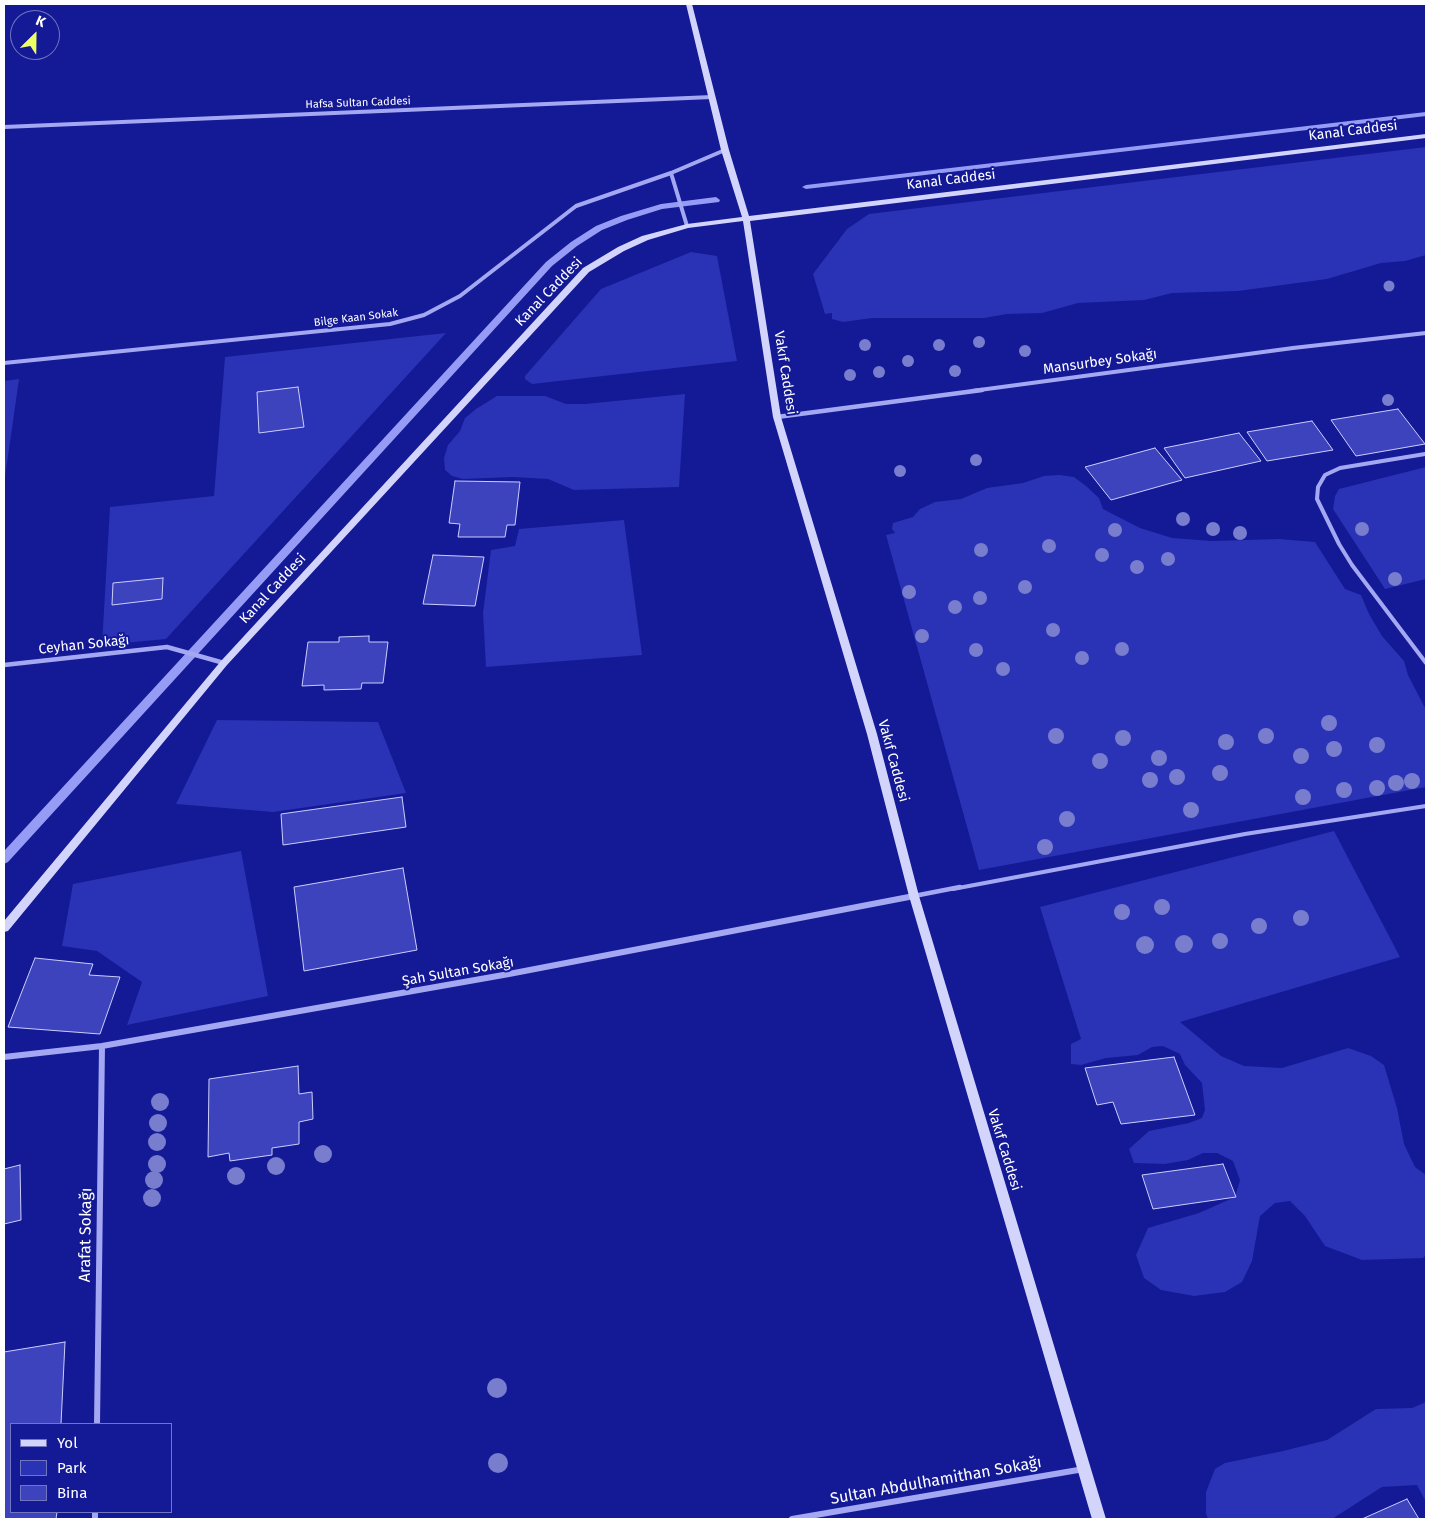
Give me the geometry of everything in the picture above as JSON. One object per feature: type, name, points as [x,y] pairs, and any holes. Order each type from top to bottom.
[{"type":"street","name":"Vakıf Caddesi","points":[[689,4],[725,150],[746,218],[777,417],[872,734],[914,896],[1099,1519]]},
{"type":"street","name":"Hafsa Sultan Caddesi","points":[[4,127],[712,97]]},
{"type":"street","name":"Kanal Caddesi","points":[[4,928],[224,663],[586,270],[621,249],[645,238],[686,226],[1426,136]]},
{"type":"street","name":"Bilge Kaan Sokak","points":[[4,363],[406,321],[424,315],[460,296],[576,206],[671,173],[725,150]]},
{"type":"street","points":[[671,173],[686,226]]},
{"type":"street","name":"Mansurbey Sokağı","points":[[777,417],[1293,348],[1426,333]]},
{"type":"street","name":"Ceyhan Sokağı","points":[[4,665],[167,647],[224,663]]},
{"type":"street","name":"Şah Sultan Sokağı","points":[[4,1057],[102,1046],[508,974],[914,896]]},
{"type":"street","name":"Arafat Sokağı","points":[[97,1423],[102,1046]]},
{"type":"street","name":"Sultan Abdulhamithan Sokağı","points":[[792,1519],[1084,1469]]},
{"type":"lane","points":[[1425,454],[1340,468],[1325,475],[1318,487],[1318,500],[1339,544],[1352,565],[1426,663]]},
{"type":"lane","points":[[914,896],[1245,834],[1426,806]]},
{"type":"green space","points":[[1426,147],[1426,255],[1405,261],[1381,263],[1327,279],[1238,291],[1172,293],[1144,300],[1078,303],[1042,313],[1007,314],[984,318],[872,318],[843,322],[832,319],[832,313],[825,314],[813,274],[847,229],[869,214]]},
{"type":"green space","points":[[691,252],[717,256],[737,361],[532,384],[525,379],[525,376],[601,289]]},
{"type":"green space","points":[[446,333],[166,639],[102,645],[110,507],[214,496],[225,357]]},
{"type":"green space","points":[[19,379],[4,484],[4,381]]},
{"type":"green space","points":[[685,394],[679,487],[574,490],[548,479],[512,477],[463,479],[452,476],[445,470],[444,458],[448,445],[460,431],[465,418],[497,396],[545,396],[566,404],[585,404]]},
{"type":"green space","points":[[1426,467],[1426,579],[1385,589],[1333,509],[1335,496],[1339,489]]},
{"type":"green space","points":[[1044,476],[1074,477],[1086,486],[1099,498],[1103,509],[1140,528],[1172,538],[1212,541],[1279,539],[1315,542],[1345,589],[1361,595],[1369,614],[1382,636],[1404,661],[1408,675],[1426,710],[1426,787],[979,870],[886,535],[895,533],[892,529],[893,523],[913,517],[920,509],[935,502],[961,499],[987,488],[1023,483]]},
{"type":"green space","points":[[624,520],[642,655],[486,667],[483,613],[491,550],[515,546],[519,529]]},
{"type":"green space","points":[[217,720],[378,722],[406,793],[273,812],[176,804]]},
{"type":"green space","points":[[1334,831],[1400,957],[1180,1022],[1221,1056],[1244,1066],[1282,1068],[1348,1048],[1371,1056],[1384,1065],[1397,1108],[1404,1144],[1415,1167],[1426,1175],[1426,1255],[1423,1258],[1362,1260],[1325,1246],[1305,1216],[1290,1201],[1275,1203],[1260,1216],[1252,1261],[1242,1282],[1225,1292],[1194,1296],[1161,1290],[1144,1278],[1136,1255],[1148,1228],[1199,1213],[1235,1197],[1240,1180],[1233,1161],[1217,1153],[1203,1153],[1188,1160],[1165,1164],[1134,1163],[1129,1149],[1149,1131],[1189,1123],[1202,1118],[1205,1110],[1202,1083],[1185,1065],[1180,1054],[1163,1046],[1152,1047],[1138,1055],[1106,1058],[1081,1065],[1071,1064],[1071,1044],[1081,1039],[1040,907]]},
{"type":"green space","points":[[241,851],[268,996],[127,1025],[142,982],[97,951],[62,946],[73,884]]},
{"type":"green space","points":[[1426,1402],[1426,1502],[1417,1485],[1382,1487],[1332,1519],[1208,1519],[1206,1513],[1206,1492],[1215,1469],[1225,1463],[1327,1440],[1376,1409],[1412,1408]]},
{"type":"building","points":[[298,387],[304,427],[259,433],[257,392]]},
{"type":"building","points":[[1398,409],[1425,444],[1356,456],[1331,420]]},
{"type":"building","points":[[1312,421],[1333,450],[1267,461],[1247,432]]},
{"type":"building","points":[[1239,433],[1261,461],[1185,478],[1164,448]]},
{"type":"building","points":[[1155,448],[1182,480],[1111,500],[1085,467]]},
{"type":"building","points":[[455,481],[520,482],[515,525],[507,525],[505,537],[458,537],[460,524],[449,523]]},
{"type":"building","points":[[433,555],[484,557],[475,606],[423,604]]},
{"type":"building","points":[[163,578],[162,599],[112,605],[113,583]]},
{"type":"building","points":[[369,636],[369,642],[388,642],[383,683],[362,683],[361,689],[324,690],[324,685],[302,686],[308,642],[339,642],[339,637]]},
{"type":"building","points":[[402,797],[406,827],[283,845],[281,814]]},
{"type":"building","points":[[403,868],[417,950],[304,971],[294,887]]},
{"type":"building","points":[[35,958],[93,964],[89,975],[120,977],[100,1034],[8,1027]]},
{"type":"building","points":[[1174,1057],[1195,1115],[1121,1124],[1113,1102],[1097,1105],[1085,1068]]},
{"type":"building","points":[[298,1066],[299,1094],[312,1092],[313,1119],[299,1122],[299,1144],[272,1148],[272,1155],[230,1161],[229,1153],[208,1157],[209,1079]]},
{"type":"building","points":[[1223,1164],[1236,1197],[1153,1209],[1142,1175]]},
{"type":"building","points":[[20,1165],[21,1220],[4,1224],[4,1169]]},
{"type":"building","points":[[65,1342],[61,1423],[10,1423],[10,1513],[57,1513],[56,1519],[4,1519],[4,1352]]},
{"type":"building","points":[[1407,1499],[1419,1519],[1362,1519]]},
{"type":"waterway","points":[[806,187],[1426,114]]},
{"type":"waterway","points":[[4,859],[549,264],[574,244],[599,228],[624,218],[661,207],[716,200]]}]
